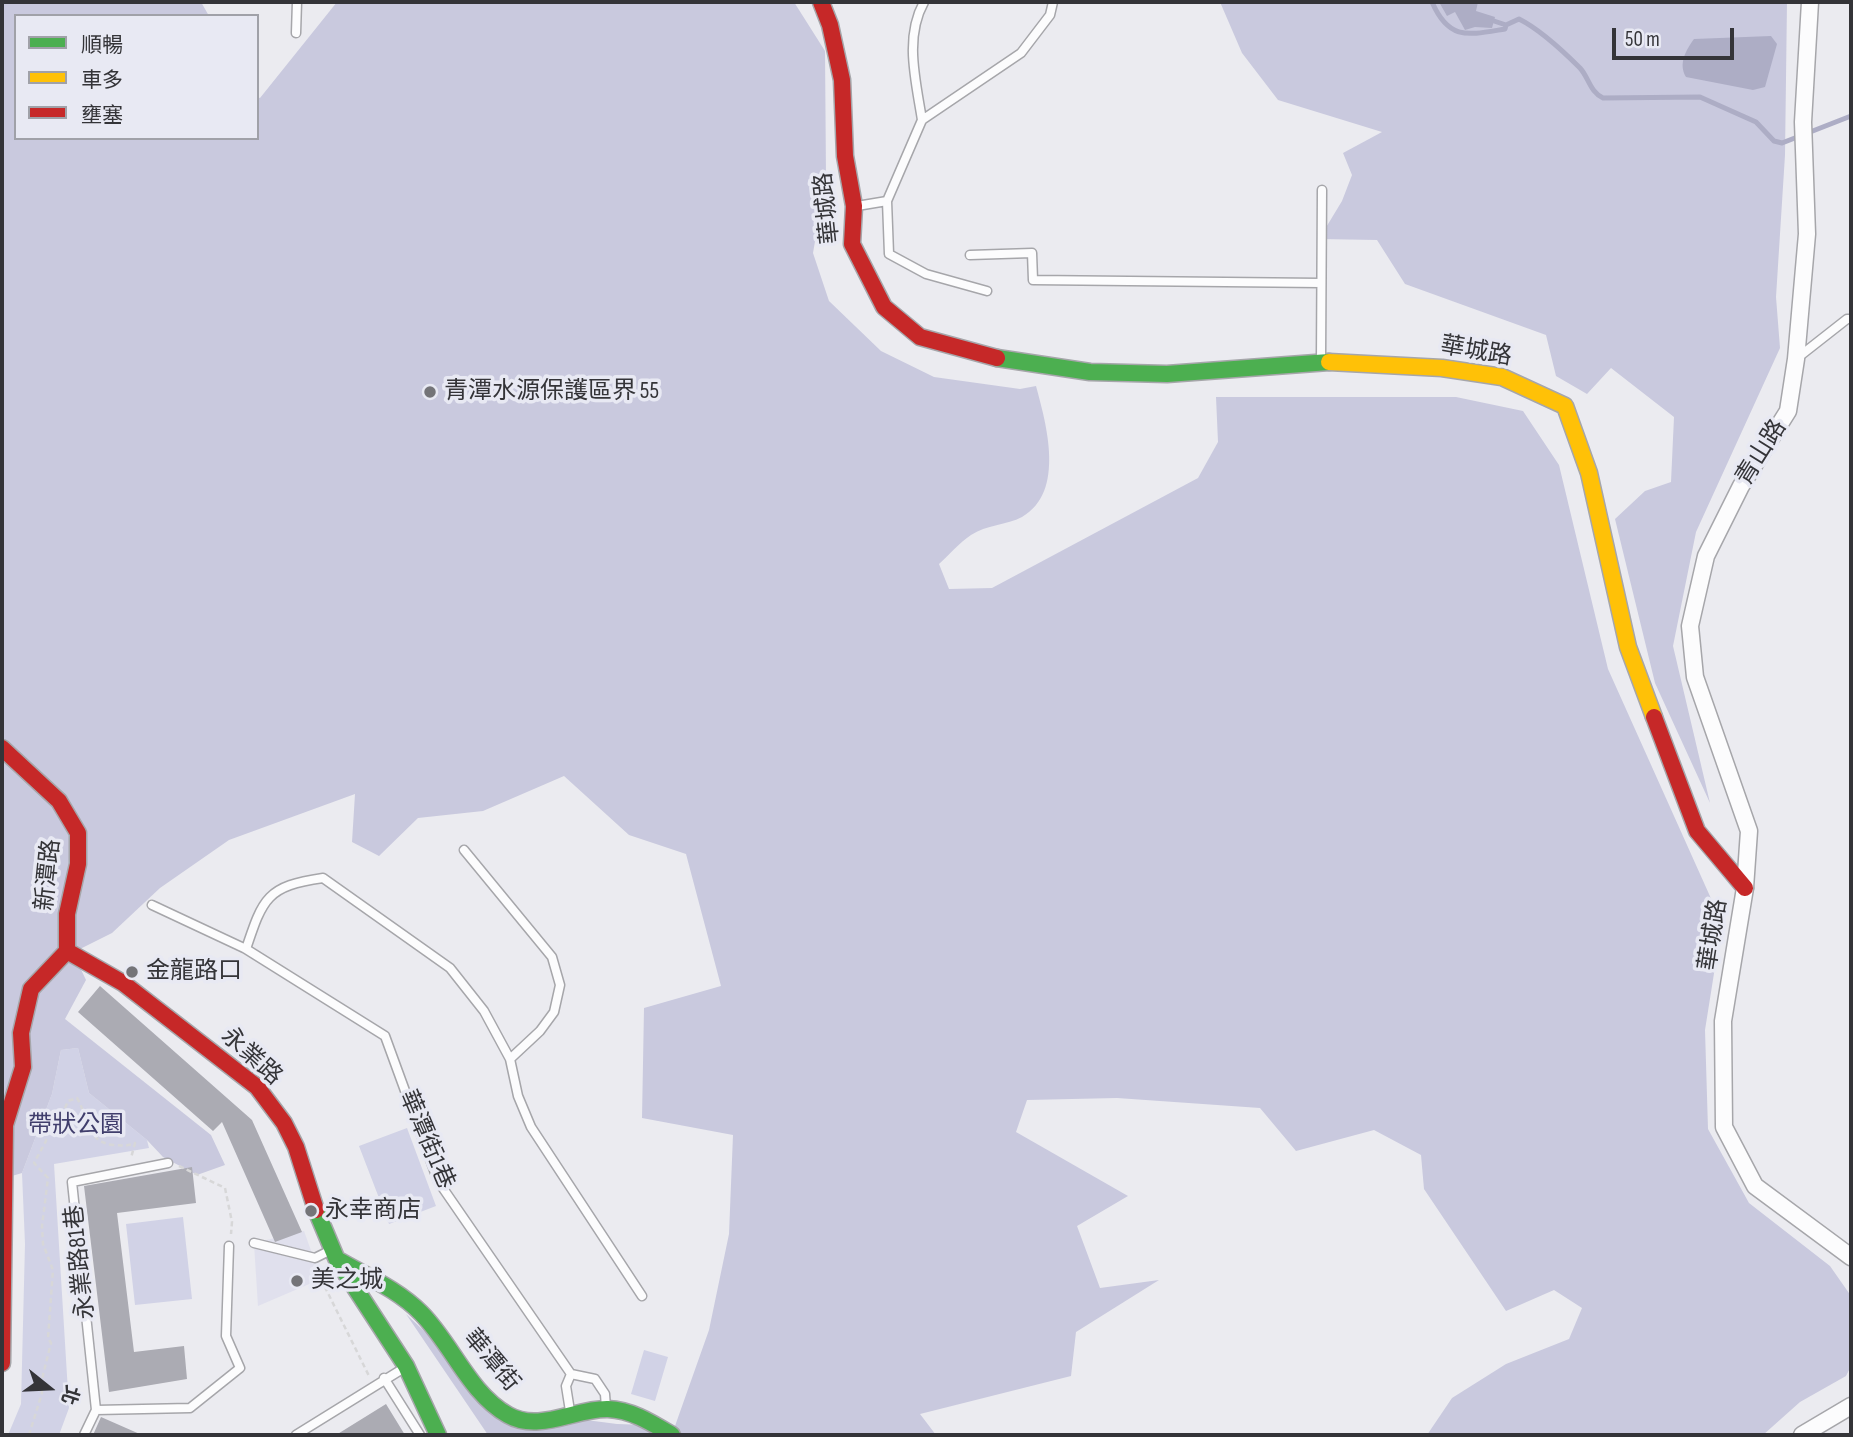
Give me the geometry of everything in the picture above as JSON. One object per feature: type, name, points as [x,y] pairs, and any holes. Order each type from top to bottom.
[{"type":"street","name":"華城路","points":[[821,2],[830,25],[842,80],[845,156],[854,206],[852,244],[884,307],[920,337],[1013,363],[1090,372],[1167,374],[1321,362],[1442,368],[1502,377],[1565,405],[1589,473],[1628,647],[1697,831],[1745,888],[1723,1021],[1724,1127],[1755,1186],[1851,1257]]},
{"type":"street","name":"青山路","points":[[1745,888],[1749,831],[1695,677],[1690,626],[1706,556],[1741,486],[1788,411],[1796,359],[1807,234],[1803,122],[1810,2]]},
{"type":"street","name":"新潭路","points":[[2,748],[59,801],[78,832],[78,864],[67,915],[68,951]]},
{"type":"street","name":"永業路","points":[[68,951],[123,983],[257,1087],[284,1123],[296,1147],[322,1229],[335,1255],[406,1366],[438,1435]]},
{"type":"street","points":[[2,1363],[5,1125],[23,1067],[20,1033],[32,989],[68,951]]},
{"type":"street","name":"華潭街","points":[[335,1255],[396,1292],[421,1313],[485,1395],[510,1417],[533,1420],[573,1416],[606,1408],[639,1414],[672,1435]]},
{"type":"street","points":[[1802,1435],[1851,1406]]},
{"type":"lane","points":[[296,33],[297,2]]},
{"type":"lane","points":[[922,120],[911,52],[919,11],[924,2]]},
{"type":"lane","points":[[987,291],[926,274],[889,254],[887,201],[922,120],[1021,53],[1050,15],[1053,2]]},
{"type":"lane","points":[[1321,362],[1322,190]]},
{"type":"lane","points":[[854,206],[887,201]]},
{"type":"lane","points":[[970,255],[1032,253],[1033,280],[1321,283]]},
{"type":"lane","points":[[1796,359],[1847,318],[1851,319]]},
{"type":"lane","points":[[464,850],[552,957],[560,985],[554,1012],[540,1031],[510,1059]]},
{"type":"lane","points":[[246,949],[261,904],[291,883],[323,878],[450,968],[484,1011],[510,1059],[518,1096],[531,1127],[642,1296]]},
{"type":"lane","name":"華潭街1巷","points":[[152,905],[246,949],[386,1037],[438,1181],[572,1374],[595,1379],[605,1394],[606,1408]]},
{"type":"lane","name":"永業路81巷","points":[[96,1410],[72,1182],[168,1163]]},
{"type":"lane","points":[[254,1242],[315,1258],[335,1255]]},
{"type":"lane","points":[[84,1435],[96,1410],[190,1408],[240,1367],[226,1336],[229,1246]]},
{"type":"lane","points":[[301,1434],[406,1366]]},
{"type":"lane","points":[[572,1374],[566,1387],[566,1401],[573,1416]]},
{"type":"lane","points":[[384,1378],[420,1435]]},
{"type":"path","points":[[29,1435],[51,1342],[48,1338],[50,1329],[47,1318],[53,1287],[53,1270],[43,1244],[41,1226],[44,1190],[48,1178],[35,1168],[34,1163],[46,1141],[46,1135],[59,1122],[68,1101],[77,1098],[94,1137],[106,1144],[125,1147],[135,1143],[126,1171]]},
{"type":"path","points":[[168,1163],[225,1188],[232,1222],[229,1246]]},
{"type":"path","points":[[321,1279],[373,1385]]},
{"type":"shaded area","points":[[2,2],[201,2],[208,14],[14,14],[14,140],[259,140],[259,98],[337,2],[794,2],[825,51],[826,178],[813,253],[829,301],[881,351],[934,377],[1020,389],[1036,386],[1040,401],[1049,456],[1044,491],[1036,506],[1022,517],[971,535],[939,564],[949,589],[992,588],[1198,478],[1218,442],[1216,397],[1456,397],[1523,411],[1559,465],[1608,669],[1722,923],[1705,1030],[1708,1129],[1749,1203],[1830,1266],[1851,1296],[1851,1366],[1846,1376],[1800,1402],[1763,1435],[1427,1435],[1452,1398],[1506,1364],[1569,1339],[1582,1308],[1554,1290],[1506,1311],[1424,1189],[1421,1155],[1374,1130],[1296,1151],[1260,1108],[1117,1098],[1027,1100],[1016,1132],[1128,1196],[1077,1226],[1100,1288],[1159,1280],[1076,1332],[1071,1376],[920,1414],[936,1435],[488,1435],[406,1314],[509,1410],[617,1424],[675,1426],[709,1330],[729,1234],[733,1135],[642,1118],[644,1008],[721,986],[686,854],[629,835],[564,776],[483,811],[418,818],[379,856],[352,842],[355,794],[229,840],[160,888],[112,933],[42,968],[77,961],[86,980],[65,1019],[211,1135],[225,1165],[197,1175],[163,1157],[147,1140],[89,1093],[78,1048],[61,1050],[52,1094],[22,1173],[12,1176],[2,1357]]},
{"type":"shaded area","points":[[1220,2],[1787,2],[1785,155],[1776,297],[1780,348],[1696,532],[1673,646],[1710,803],[1655,683],[1615,519],[1645,491],[1671,482],[1674,417],[1611,368],[1587,394],[1556,376],[1546,335],[1405,284],[1377,240],[1319,239],[1342,201],[1352,175],[1343,153],[1382,132],[1278,100],[1242,53]]},
{"type":"shaded area","points":[[1439,2],[1478,2],[1476,11],[1495,17],[1492,28],[1475,27],[1465,30],[1455,12],[1447,16]]},
{"type":"shaded area","points":[[1771,36],[1777,44],[1765,87],[1753,90],[1686,77],[1684,57],[1694,39]]},
{"type":"shaded area","points":[[304,1231],[321,1279],[258,1306],[254,1243]]},
{"type":"green space","name":"帶狀公園","points":[[78,1048],[89,1093],[147,1140],[149,1148],[54,1164],[69,1408],[59,1435],[8,1435],[21,1404],[25,1244],[22,1173],[52,1094],[61,1050]]},
{"type":"green space","points":[[407,1128],[436,1206],[389,1224],[359,1146]]},
{"type":"green space","points":[[183,1217],[192,1299],[135,1305],[126,1224]]},
{"type":"green space","points":[[644,1350],[668,1357],[655,1401],[631,1394]]},
{"type":"building","points":[[100,986],[252,1120],[302,1232],[275,1242],[222,1122],[213,1131],[78,1012]]},
{"type":"building","points":[[192,1167],[196,1203],[117,1213],[134,1352],[184,1346],[187,1379],[109,1392],[84,1186]]},
{"type":"building","points":[[386,1404],[405,1435],[336,1435]]},
{"type":"building","points":[[101,1417],[142,1435],[93,1435]]},
{"type":"waterway","points":[[1432,2],[1445,24],[1461,32],[1505,29],[1506,25]]},
{"type":"waterway","points":[[1494,21],[1506,25],[1519,19],[1535,29],[1580,68],[1595,92],[1603,98],[1700,97],[1756,122],[1774,141],[1782,143],[1851,116]]},
{"type":"traffic: fast","points":[[997,358],[1090,372],[1167,374],[1329,362]]},
{"type":"traffic: fast","points":[[316,1210],[337,1260],[406,1366],[438,1435]]},
{"type":"traffic: fast","points":[[340,1261],[393,1291],[421,1313],[482,1394],[508,1415],[532,1422],[596,1410],[617,1410],[642,1418],[672,1435]]},
{"type":"traffic: slow","points":[[1329,362],[1442,368],[1502,377],[1565,406],[1589,473],[1628,647],[1654,717]]},
{"type":"traffic: jam","points":[[821,2],[830,25],[842,80],[845,156],[854,206],[852,244],[884,307],[920,337],[997,358]]},
{"type":"traffic: jam","points":[[1654,717],[1697,831],[1745,888]]},
{"type":"traffic: jam","points":[[2,748],[59,801],[78,833],[78,864],[67,914],[67,951]]},
{"type":"traffic: jam","points":[[67,951],[123,983],[257,1087],[284,1123],[296,1147],[316,1210]]},
{"type":"traffic: jam","points":[[2,1363],[5,1125],[23,1067],[21,1033],[31,989],[67,951]]},
{"type":"place","name":"青潭水源保護區界 55","points":[[430,392]]},
{"type":"place","name":"金龍路口","points":[[132,972]]},
{"type":"place","name":"永幸商店","points":[[311,1211]]},
{"type":"place","name":"美之城","points":[[297,1281]]}]
